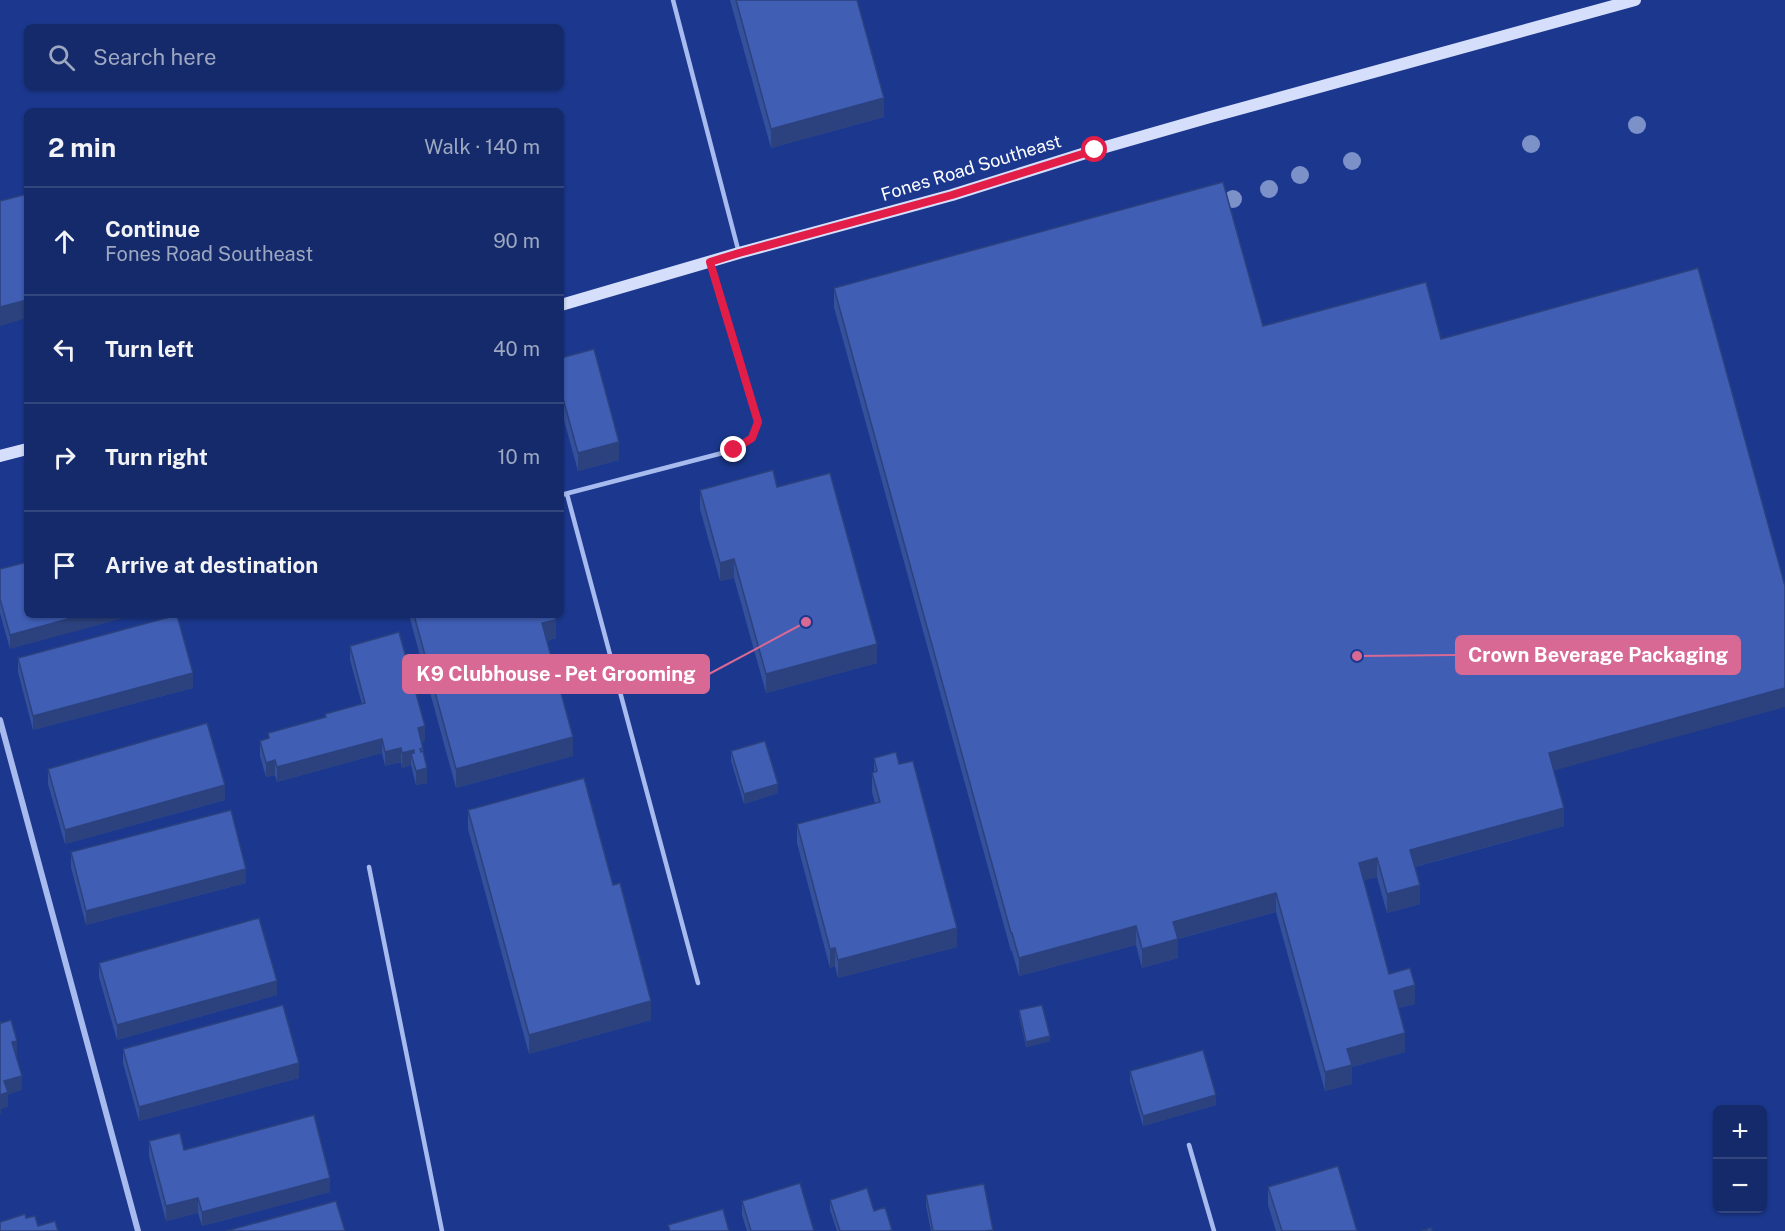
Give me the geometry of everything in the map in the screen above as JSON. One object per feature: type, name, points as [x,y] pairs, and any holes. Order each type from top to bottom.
[{"type":"street","name":"Fones Road Southeast","points":[[564,304],[739,253],[952,195],[1210,117],[1635,0]]},
{"type":"street","points":[[0,456],[24,450]]},
{"type":"street","points":[[0,720],[138,1231]]},
{"type":"lane","points":[[673,0],[739,253]]},
{"type":"lane","points":[[698,983],[564,495],[734,450],[752,438],[758,422],[710,262]]},
{"type":"lane","points":[[369,867],[442,1231]]},
{"type":"lane","points":[[1189,1145],[1214,1231]]},
{"type":"building","points":[[736,0],[857,0],[884,98],[771,129]]},
{"type":"building","points":[[1223,182],[1263,326],[1426,282],[1441,339],[1698,268],[1785,586],[1785,688],[1549,753],[1564,808],[1410,850],[1420,885],[1387,894],[1377,858],[1359,863],[1389,974],[1410,968],[1415,985],[1394,991],[1405,1033],[1347,1049],[1352,1065],[1325,1072],[1276,893],[1173,922],[1178,939],[1142,949],[1136,926],[1019,958],[834,288]]},
{"type":"building","points":[[24,195],[24,301],[0,307],[0,201]]},
{"type":"building","points":[[594,349],[619,442],[578,453],[564,402],[564,357]]},
{"type":"building","points":[[773,470],[777,487],[830,473],[877,644],[766,674],[734,559],[720,563],[700,490]]},
{"type":"building","points":[[24,563],[24,618],[71,618],[10,635],[0,599],[0,569]]},
{"type":"building","points":[[166,618],[178,618],[193,673],[33,716],[18,658]]},
{"type":"building","points":[[415,618],[556,618],[556,620],[542,623],[573,737],[456,769]]},
{"type":"building","points":[[399,632],[425,726],[418,728],[423,748],[420,749],[421,752],[423,751],[427,768],[416,771],[411,754],[414,750],[402,753],[401,748],[385,752],[382,739],[277,767],[275,760],[266,763],[260,741],[269,738],[268,733],[326,717],[325,714],[365,703],[350,646]]},
{"type":"building","points":[[207,723],[225,785],[65,830],[48,769]]},
{"type":"building","points":[[765,741],[778,784],[744,794],[731,751]]},
{"type":"building","points":[[896,752],[899,764],[913,761],[957,928],[838,960],[835,948],[830,949],[797,824],[880,802],[872,773],[877,771],[874,758]]},
{"type":"building","points":[[584,778],[613,885],[620,883],[651,1001],[529,1035],[468,810]]},
{"type":"building","points":[[231,810],[246,869],[86,911],[71,852]]},
{"type":"building","points":[[259,918],[277,981],[117,1025],[99,963]]},
{"type":"building","points":[[283,1005],[299,1063],[139,1107],[123,1049]]},
{"type":"building","points":[[1042,1005],[1050,1036],[1026,1042],[1019,1010]]},
{"type":"building","points":[[11,1020],[17,1041],[12,1042],[22,1076],[4,1081],[8,1092],[0,1095],[0,1021],[1,1023]]},
{"type":"building","points":[[1203,1050],[1216,1095],[1143,1116],[1130,1071]]},
{"type":"building","points":[[314,1115],[330,1178],[202,1212],[198,1198],[166,1206],[149,1141],[180,1133],[184,1150]]},
{"type":"building","points":[[1338,1166],[1357,1231],[1282,1231],[1268,1187]]},
{"type":"building","points":[[800,1183],[814,1231],[751,1231],[742,1201]]},
{"type":"building","points":[[984,1184],[993,1230],[933,1231],[926,1195]]},
{"type":"building","points":[[867,1188],[874,1211],[885,1207],[892,1230],[840,1231],[830,1200]]},
{"type":"building","points":[[336,1201],[345,1231],[226,1231]]},
{"type":"building","points":[[723,1209],[729,1231],[670,1231],[668,1225]]},
{"type":"building","points":[[25,1214],[26,1218],[35,1216],[38,1226],[55,1221],[58,1231],[0,1231],[0,1222]]},
{"type":"place","name":"K9 Clubhouse - Pet Grooming","points":[[806,622]]},
{"type":"place","name":"Crown Beverage Packaging","points":[[1357,656]]},
{"type":"route","points":[[734,450],[752,438],[758,422],[710,262],[952,195],[1095,150]]}]
